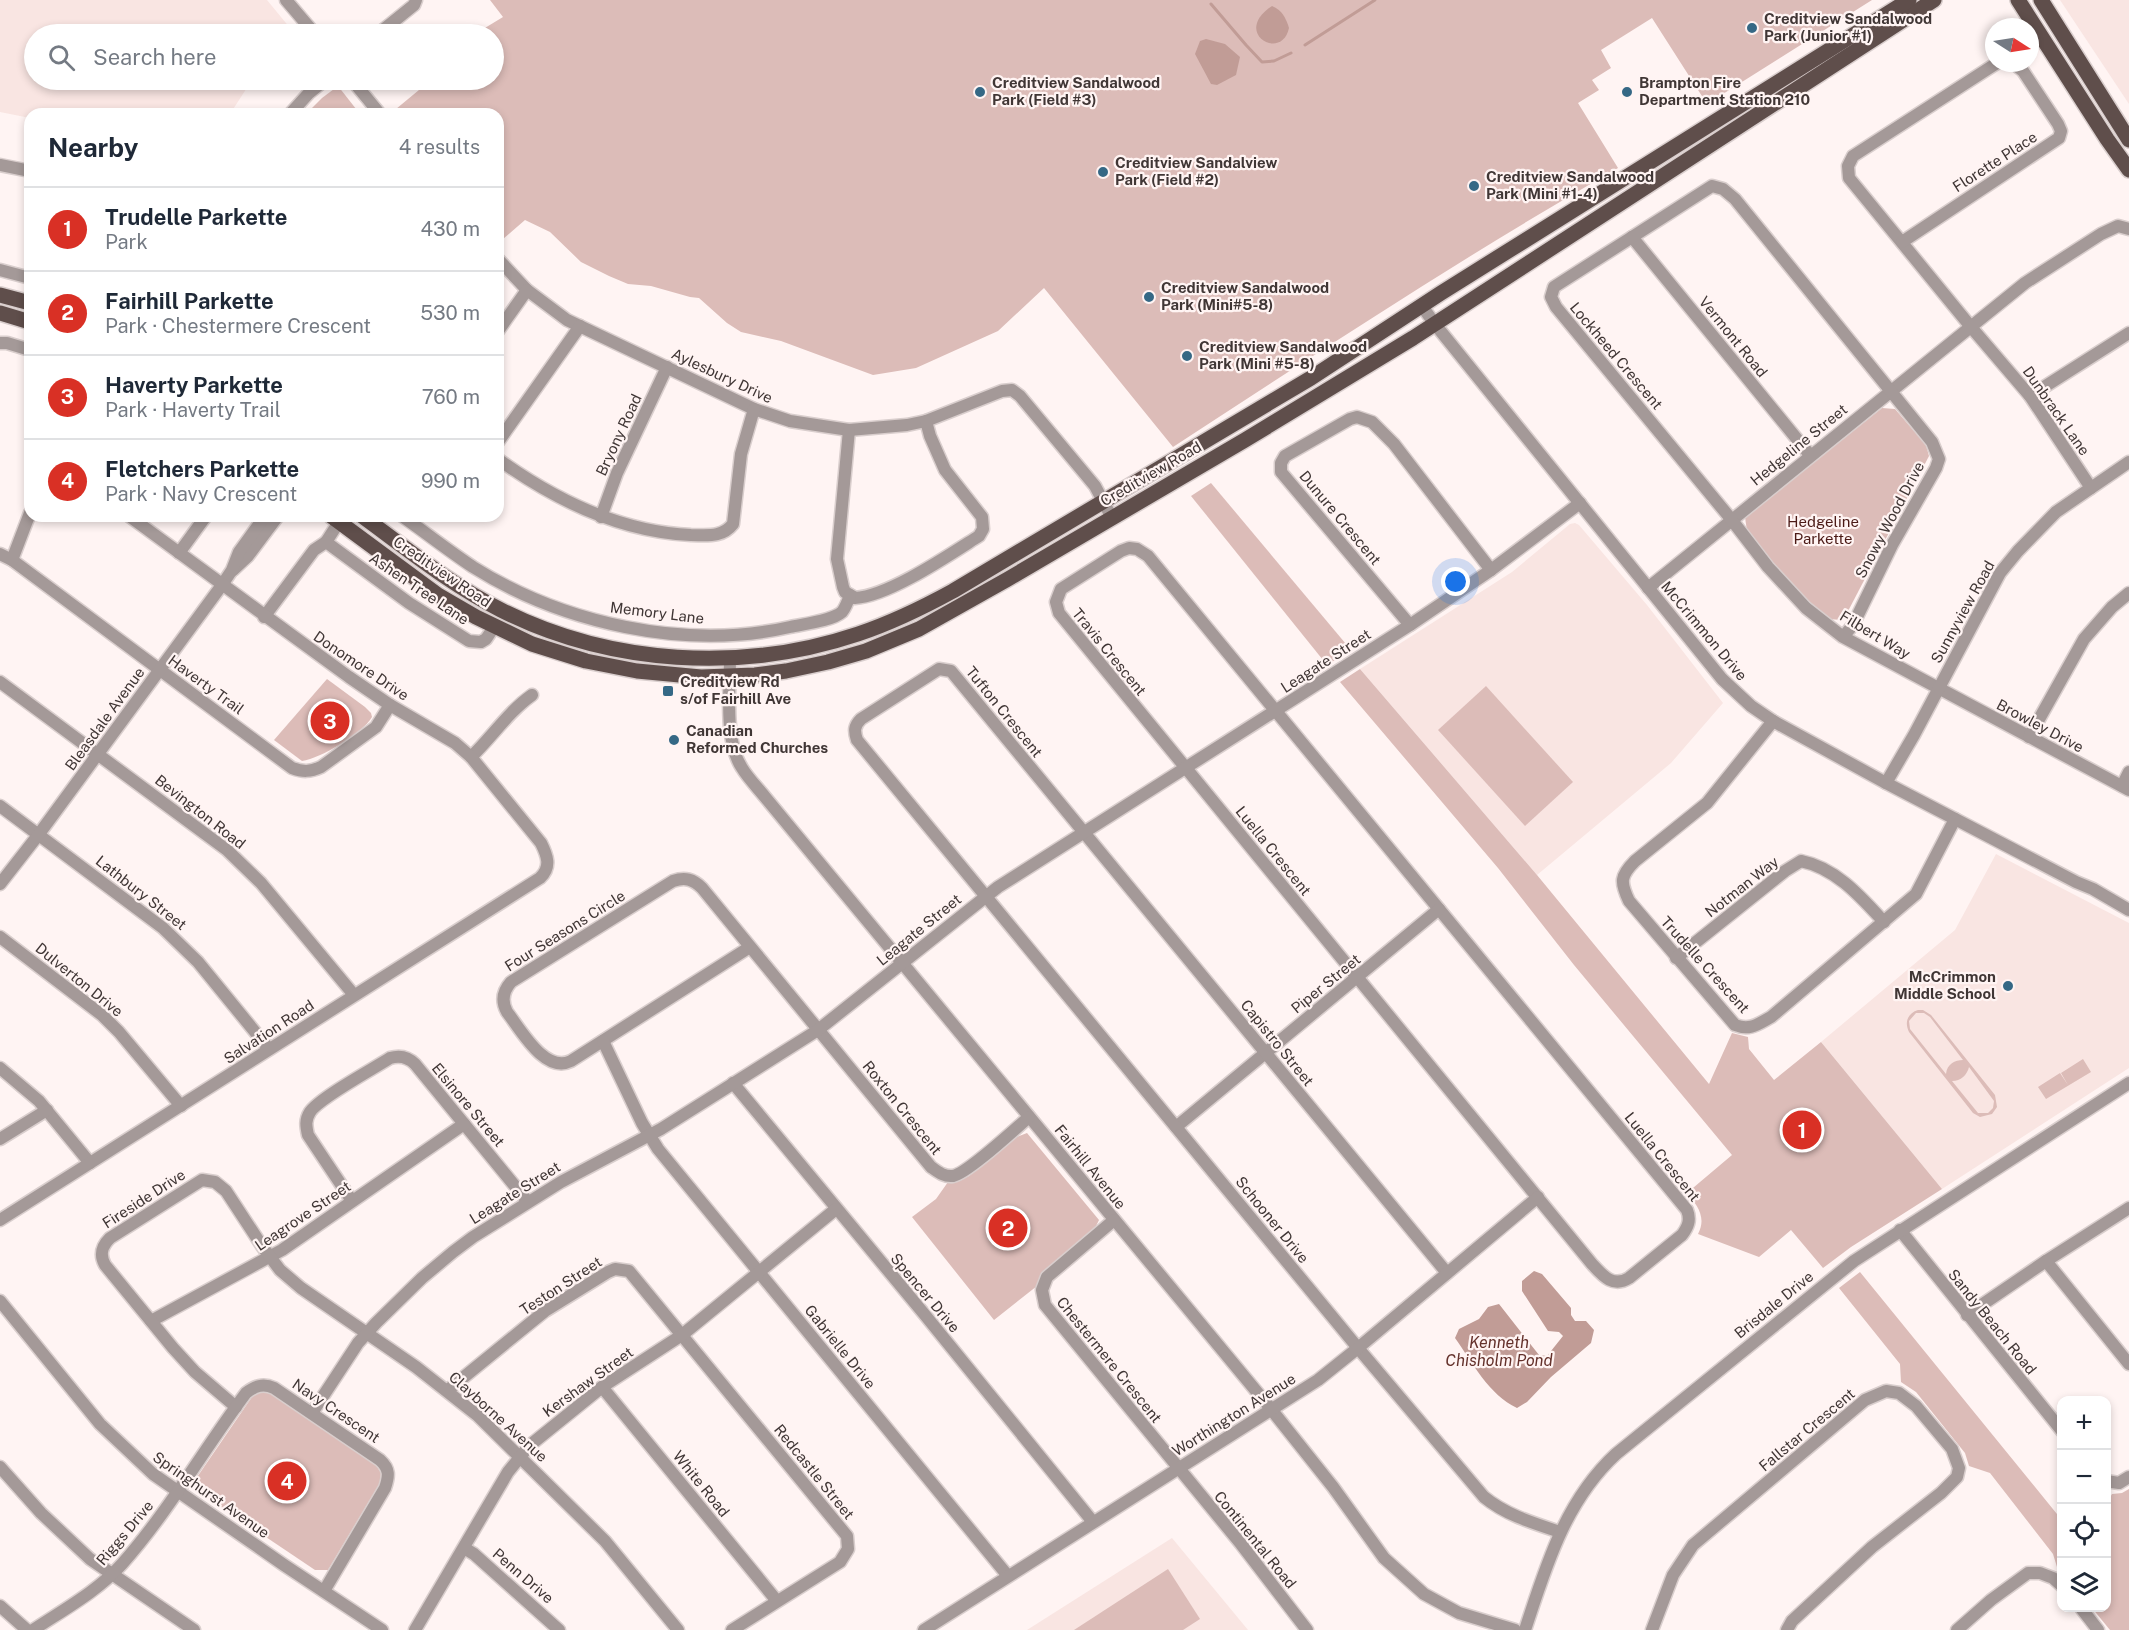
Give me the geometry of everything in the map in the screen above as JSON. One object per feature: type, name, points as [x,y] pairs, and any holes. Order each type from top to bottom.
[{"type":"main road","name":"Creditview Road","points":[[370,522],[467,591],[502,610],[537,626],[581,641],[635,652],[675,657],[730,657],[779,653],[820,645],[882,625],[952,591],[1311,378],[1909,0]]},
{"type":"main road","name":"Creditview Road","points":[[339,522],[438,595],[494,627],[548,650],[614,668],[683,676],[754,675],[812,666],[866,651],[903,636],[1008,579],[1413,338],[1934,0]]},
{"type":"main road","points":[[2018,0],[2129,170]]},
{"type":"main road","points":[[2041,0],[2129,139],[2119,142],[2107,139]]},
{"type":"main road","points":[[0,295],[24,301]]},
{"type":"main road","points":[[0,313],[24,320]]},
{"type":"street","points":[[286,0],[306,24]]},
{"type":"street","points":[[390,24],[416,0]]},
{"type":"street","points":[[1971,327],[1850,178],[1848,166],[1853,156],[1985,71]]},
{"type":"street","name":"Florette Place","points":[[1902,242],[2059,138],[2061,131],[2058,124],[2024,72]]},
{"type":"street","points":[[295,108],[314,90]]},
{"type":"street","points":[[360,90],[375,108]]},
{"type":"street","points":[[0,165],[24,170]]},
{"type":"street","name":"Lockheed Crescent","points":[[1731,519],[1556,307],[1551,297],[1554,287],[1706,189],[1712,186],[1723,189],[1735,199],[1890,392]]},
{"type":"street","name":"Hedgeline Street","points":[[1648,588],[2025,283],[2101,234],[2118,226],[2129,229]]},
{"type":"street","name":"Vermont Road","points":[[1632,237],[1810,455]]},
{"type":"street","name":"Aylesbury Drive","points":[[504,265],[527,290],[567,320],[754,409],[790,421],[849,430],[885,428],[926,421],[1002,391],[1012,390],[1020,396],[1095,486],[1112,518]]},
{"type":"street","points":[[0,270],[24,276]]},
{"type":"street","points":[[504,323],[527,290]]},
{"type":"street","name":"McCrimmon Drive","points":[[1422,306],[1722,679],[1751,706],[1773,721],[1886,783],[2093,889],[2129,910]]},
{"type":"street","points":[[504,434],[580,326]]},
{"type":"street","name":"Dunbrack Lane","points":[[1971,327],[2030,396],[2091,488]]},
{"type":"street","points":[[2030,396],[2129,333]]},
{"type":"street","points":[[0,343],[24,348]]},
{"type":"street","name":"Bryony Road","points":[[601,517],[617,472],[667,367]]},
{"type":"street","name":"Snowy Wood Drive","points":[[1843,637],[1853,625],[1892,545],[1939,459],[1932,442],[1890,392]]},
{"type":"street","points":[[504,463],[560,499],[601,517],[644,529],[674,534],[715,535],[727,532],[733,524],[741,454],[754,409]]},
{"type":"street","name":"Dunure Crescent","points":[[1410,625],[1281,472],[1281,463],[1285,456],[1350,418],[1358,417],[1372,422],[1394,444],[1491,570]]},
{"type":"street","points":[[849,430],[837,559],[843,587],[855,598],[862,598],[933,565],[982,533],[984,523],[982,517],[945,470],[926,421]]},
{"type":"street","name":"Sunnyview Road","points":[[1886,783],[2000,573],[2056,512],[2129,462]]},
{"type":"street","name":"Leagate Street","points":[[312,1413],[367,1334],[422,1278],[472,1237],[579,1171],[650,1136],[818,1030],[986,896],[1410,625],[1491,570],[1580,503]]},
{"type":"street","name":"Filbert Way","points":[[1731,519],[1768,567],[1806,608],[1843,637],[1938,689]]},
{"type":"street","points":[[6,557],[25,522]]},
{"type":"street","name":"Donomore Drive","points":[[137,522],[264,617],[390,705],[455,742],[471,757],[541,843],[547,854],[548,864]]},
{"type":"street","points":[[179,553],[202,522]]},
{"type":"street","name":"Bleasdale Avenue","points":[[0,884],[222,585],[232,570],[239,552],[261,522]]},
{"type":"street","name":"Bleasdale Avenue","points":[[232,570],[248,556],[274,522]]},
{"type":"street","points":[[264,617],[314,550],[326,542],[334,522]]},
{"type":"street","name":"Memory Lane","points":[[410,522],[474,567],[520,592],[587,618],[634,628],[673,633],[720,634],[770,630],[835,616],[844,609],[850,595]]},
{"type":"street","name":"Ashen Tree Lane","points":[[326,542],[409,603],[469,641],[481,642],[486,639],[494,627]]},
{"type":"street","name":"Travis Crescent","points":[[1185,768],[1059,613],[1056,602],[1061,589],[1121,551],[1137,549],[1148,556],[1276,711]]},
{"type":"street","name":"Haverty Trail","points":[[6,557],[292,768],[303,772],[321,767],[376,727],[390,705]]},
{"type":"street","points":[[2029,737],[2084,639],[2112,607],[2129,593]]},
{"type":"street","name":"Fairhill Avenue","points":[[730,657],[732,735],[736,755],[742,768],[1271,1409],[1333,1487],[1384,1558],[1424,1594],[1460,1613],[1515,1630]]},
{"type":"street","name":"Tufton Crescent","points":[[986,896],[857,740],[856,724],[861,719],[939,669],[951,671],[1083,832]]},
{"type":"street","name":"Bevington Road","points":[[0,682],[227,850],[256,877],[354,995]]},
{"type":"street","name":"Browley Drive","points":[[1938,689],[2126,788]]},
{"type":"street","points":[[471,757],[486,743],[515,707],[532,696]]},
{"type":"street","name":"Luella Crescent","points":[[1185,768],[1597,1269],[1615,1283],[1623,1282],[1682,1235],[1689,1221],[1687,1210],[1276,711]]},
{"type":"street","name":"Trudelle Crescent","points":[[1773,721],[1707,803],[1635,861],[1626,870],[1622,880],[1629,901],[1735,1025],[1747,1028],[1771,1017],[1916,894],[1955,819]]},
{"type":"street","points":[[2126,788],[2129,772]]},
{"type":"street","name":"Lathbury Street","points":[[0,806],[148,915],[180,943],[270,1049]]},
{"type":"street","name":"Capistro Street","points":[[1083,832],[1447,1273]]},
{"type":"street","name":"Notman Way","points":[[1676,958],[1785,871],[1801,861],[1812,863],[1852,888],[1884,922]]},
{"type":"street","name":"Salvation Road","points":[[0,1220],[540,878],[545,873],[548,864]]},
{"type":"street","name":"Four Seasons Circle","points":[[750,947],[567,1063],[559,1064],[548,1061],[507,1012],[503,1000],[511,982],[674,881],[691,880],[702,888],[818,1030]]},
{"type":"street","name":"Schooner Drive","points":[[986,896],[1358,1348],[1484,1497],[1493,1505],[1514,1515],[1560,1532]]},
{"type":"street","name":"Piper Street","points":[[1176,1126],[1439,909]]},
{"type":"street","name":"Dulverton Drive","points":[[0,937],[102,1015],[181,1106]]},
{"type":"street","name":"Roxton Crescent","points":[[818,1030],[931,1167],[945,1176],[962,1173],[1029,1117]]},
{"type":"street","name":"Gabrielle Drive","points":[[603,1041],[642,1123],[664,1156],[1008,1576]]},
{"type":"street","name":"Elsinore Street","points":[[352,1201],[308,1135],[307,1119],[315,1106],[390,1058],[399,1056],[415,1064],[528,1202]]},
{"type":"street","points":[[0,1068],[32,1093],[90,1163]]},
{"type":"street","name":"Spencer Drive","points":[[733,1083],[1094,1522]]},
{"type":"street","name":"Brisdale Drive","points":[[1525,1630],[1560,1532],[1580,1494],[1598,1471],[1616,1454],[1839,1272],[1900,1230],[2129,1083]]},
{"type":"street","points":[[0,1139],[47,1110]]},
{"type":"street","name":"Leagrove Street","points":[[151,1321],[270,1257],[464,1124]]},
{"type":"street","name":"Fireside Drive","points":[[236,1407],[195,1372],[151,1321],[105,1265],[102,1256],[103,1247],[110,1238],[197,1183],[208,1180],[215,1182],[226,1191],[270,1257]]},
{"type":"street","name":"Worthington Avenue","points":[[924,1630],[1318,1380],[1538,1197]]},
{"type":"street","points":[[1967,1315],[2129,1208]]},
{"type":"street","name":"Kershaw Street","points":[[415,1630],[508,1472],[529,1446],[602,1387],[682,1335],[836,1209]]},
{"type":"street","name":"Chestermere Crescent","points":[[1114,1220],[1047,1277],[1042,1290],[1043,1300],[1178,1469]]},
{"type":"street","name":"Sandy Beach Road","points":[[1900,1230],[2057,1426]]},
{"type":"street","name":"Clayborne Avenue","points":[[270,1257],[280,1270],[301,1288],[448,1390],[477,1414],[605,1541],[678,1630]]},
{"type":"street","points":[[2046,1261],[2129,1364]]},
{"type":"street","name":"Teston Street","points":[[448,1390],[545,1311],[615,1269],[629,1271],[634,1275],[682,1335]]},
{"type":"street","name":"Springhurst Avenue","points":[[0,1301],[100,1424],[153,1474],[382,1630]]},
{"type":"street","name":"Redcastle Street","points":[[682,1335],[847,1536],[848,1549],[840,1562],[732,1630]]},
{"type":"street","name":"Navy Crescent","points":[[177,1492],[236,1407],[252,1388],[266,1385],[274,1388],[312,1413],[380,1460],[388,1470],[385,1488],[324,1591]]},
{"type":"street","name":"White Road","points":[[602,1387],[777,1601]]},
{"type":"street","name":"Fallstar Crescent","points":[[1652,1630],[1673,1575],[1693,1545],[1865,1400],[1886,1391],[1899,1393],[1916,1406],[1952,1449],[1959,1468],[1957,1477],[1941,1493],[1872,1547],[1792,1621],[1787,1630]]},
{"type":"street","points":[[0,1467],[41,1513],[90,1559],[194,1630]]},
{"type":"street","name":"Continental Road","points":[[1178,1469],[1307,1630]]},
{"type":"street","points":[[2111,1482],[2119,1483],[2129,1477]]},
{"type":"street","name":"Riggs Drive","points":[[33,1630],[101,1584],[122,1565],[177,1492]]},
{"type":"street","name":"Penn Drive","points":[[464,1548],[560,1630]]},
{"type":"street","points":[[1957,1630],[1991,1600],[2028,1574],[2040,1573],[2057,1582]]},
{"type":"street","points":[[0,1606],[27,1630]]},
{"type":"street","points":[[2084,1612],[2098,1630]]},
{"type":"shaded area","points":[[0,0],[267,0],[287,24],[24,24],[24,90],[246,90],[234,108],[24,108],[24,117],[0,112]]},
{"type":"shaded area","points":[[2060,0],[2129,0],[2129,104]]},
{"type":"shaded area","points":[[1575,523],[1647,605],[1723,703],[1671,763],[1537,875],[1360,669],[1512,572],[1570,524]]},
{"type":"shaded area","name":"McCrimmon Middle School","points":[[1996,854],[2129,923],[2129,1068],[1942,1189],[1821,1042],[1955,930]]},
{"type":"shaded area","points":[[1172,1538],[1248,1630],[1027,1630]]},
{"type":"green space","points":[[490,0],[1872,0],[1707,104],[1652,18],[1601,50],[1611,68],[1592,80],[1599,90],[1578,103],[1618,168],[1449,269],[1173,447],[1044,288],[998,331],[916,368],[873,375],[781,341],[741,332],[727,323],[699,298],[651,286],[628,284],[609,276],[581,262],[550,232],[525,220],[504,238],[504,108],[397,108],[419,90],[504,90],[504,24],[491,24],[503,17]]},
{"type":"green space","points":[[333,90],[341,90],[355,108],[312,108]]},
{"type":"green space","name":"Hedgeline Parkette","points":[[1882,408],[1895,409],[1926,445],[1929,456],[1846,615],[1842,620],[1828,619],[1796,592],[1747,531],[1745,517]]},
{"type":"green space","points":[[1211,483],[1351,650],[1327,665],[1191,496]]},
{"type":"green space","points":[[1360,669],[1537,875],[1709,1084],[1732,1033],[1748,1037],[1749,1049],[1774,1080],[1821,1042],[1942,1189],[1851,1247],[1823,1268],[1791,1230],[1759,1257],[1698,1234],[1701,1228],[1700,1212],[1687,1193],[1732,1155],[1574,965],[1498,868],[1340,682]]},
{"type":"green space","points":[[327,679],[365,707],[372,717],[360,731],[340,744],[320,755],[302,761],[274,740]]},
{"type":"green space","points":[[1486,686],[1573,782],[1525,826],[1438,730]]},
{"type":"green space","points":[[1923,1010],[1931,1015],[1995,1095],[1997,1107],[1992,1114],[1980,1117],[1973,1113],[1909,1032],[1907,1021],[1915,1011]],"holes":[[[1916,1013],[1924,1013],[1930,1017],[1963,1060],[1952,1063],[1946,1074],[1910,1029],[1909,1021]],[[1969,1067],[1994,1101],[1993,1108],[1988,1113],[1978,1113],[1952,1081],[1963,1077]]]},
{"type":"green space","points":[[2083,1059],[2091,1072],[2046,1099],[2038,1087],[2060,1073],[2068,1085],[2061,1073]]},
{"type":"green space","points":[[1027,1133],[1099,1220],[1094,1230],[1046,1270],[1037,1286],[994,1320],[912,1217],[936,1199],[948,1182],[969,1176],[1014,1138]]},
{"type":"green space","points":[[1860,1272],[2057,1514],[2057,1567],[2053,1554],[1990,1473],[1969,1466],[1965,1453],[1916,1392],[1901,1382],[1900,1364],[1839,1288]]},
{"type":"green space","points":[[265,1391],[376,1465],[381,1473],[380,1483],[328,1570],[315,1570],[199,1492],[193,1483],[254,1394]]},
{"type":"green space","points":[[2129,1489],[2129,1630],[2110,1630],[2095,1612],[2111,1612],[2111,1496]]},
{"type":"green space","points":[[1168,1569],[1200,1619],[1183,1630],[1074,1630]]},
{"type":"water","points":[[1272,6],[1283,15],[1289,28],[1285,38],[1278,43],[1262,40],[1256,26],[1261,16]]},
{"type":"water","points":[[1206,39],[1225,44],[1240,57],[1236,75],[1217,85],[1211,84],[1195,54],[1200,41]]},
{"type":"water","name":"Kenneth Chisholm Pond","points":[[1534,1271],[1542,1274],[1571,1308],[1571,1315],[1575,1321],[1586,1321],[1594,1330],[1591,1343],[1551,1377],[1527,1402],[1517,1408],[1498,1395],[1490,1386],[1455,1338],[1459,1329],[1479,1319],[1488,1307],[1499,1304],[1539,1355],[1547,1356],[1563,1336],[1559,1332],[1548,1331],[1522,1291],[1522,1281]]},
{"type":"waterway","points":[[1305,45],[1375,0]]},
{"type":"waterway","points":[[1211,4],[1262,62],[1274,61],[1291,53]]},
{"type":"place","name":"Creditview Sandalwood Park (Junior #1)","points":[[1752,28]]},
{"type":"place","name":"Creditview Sandalwood Park (Field #3)","points":[[980,92]]},
{"type":"place","name":"Brampton Fire Department Station 210","points":[[1627,92]]},
{"type":"place","name":"Creditview Sandalview Park (Field #2)","points":[[1103,172]]},
{"type":"place","name":"Creditview Sandalwood Park (Mini #1-4)","points":[[1474,186]]},
{"type":"place","name":"Creditview Sandalwood Park (Mini#5-8)","points":[[1149,297]]},
{"type":"place","name":"Creditview Sandalwood Park (Mini #5-8)","points":[[1187,356]]},
{"type":"place","name":"Creditview Rd s/of Fairhill Ave","points":[[668,691]]},
{"type":"place","name":"Haverty Parkette","points":[[330,721]]},
{"type":"place","name":"Canadian Reformed Churches","points":[[674,740]]},
{"type":"place","name":"McCrimmon Middle School","points":[[2008,986]]},
{"type":"place","name":"Trudelle Parkette","points":[[1802,1130]]},
{"type":"place","name":"Fairhill Parkette","points":[[1008,1228]]},
{"type":"place","name":"Fletchers Parkette","points":[[287,1481]]}]
